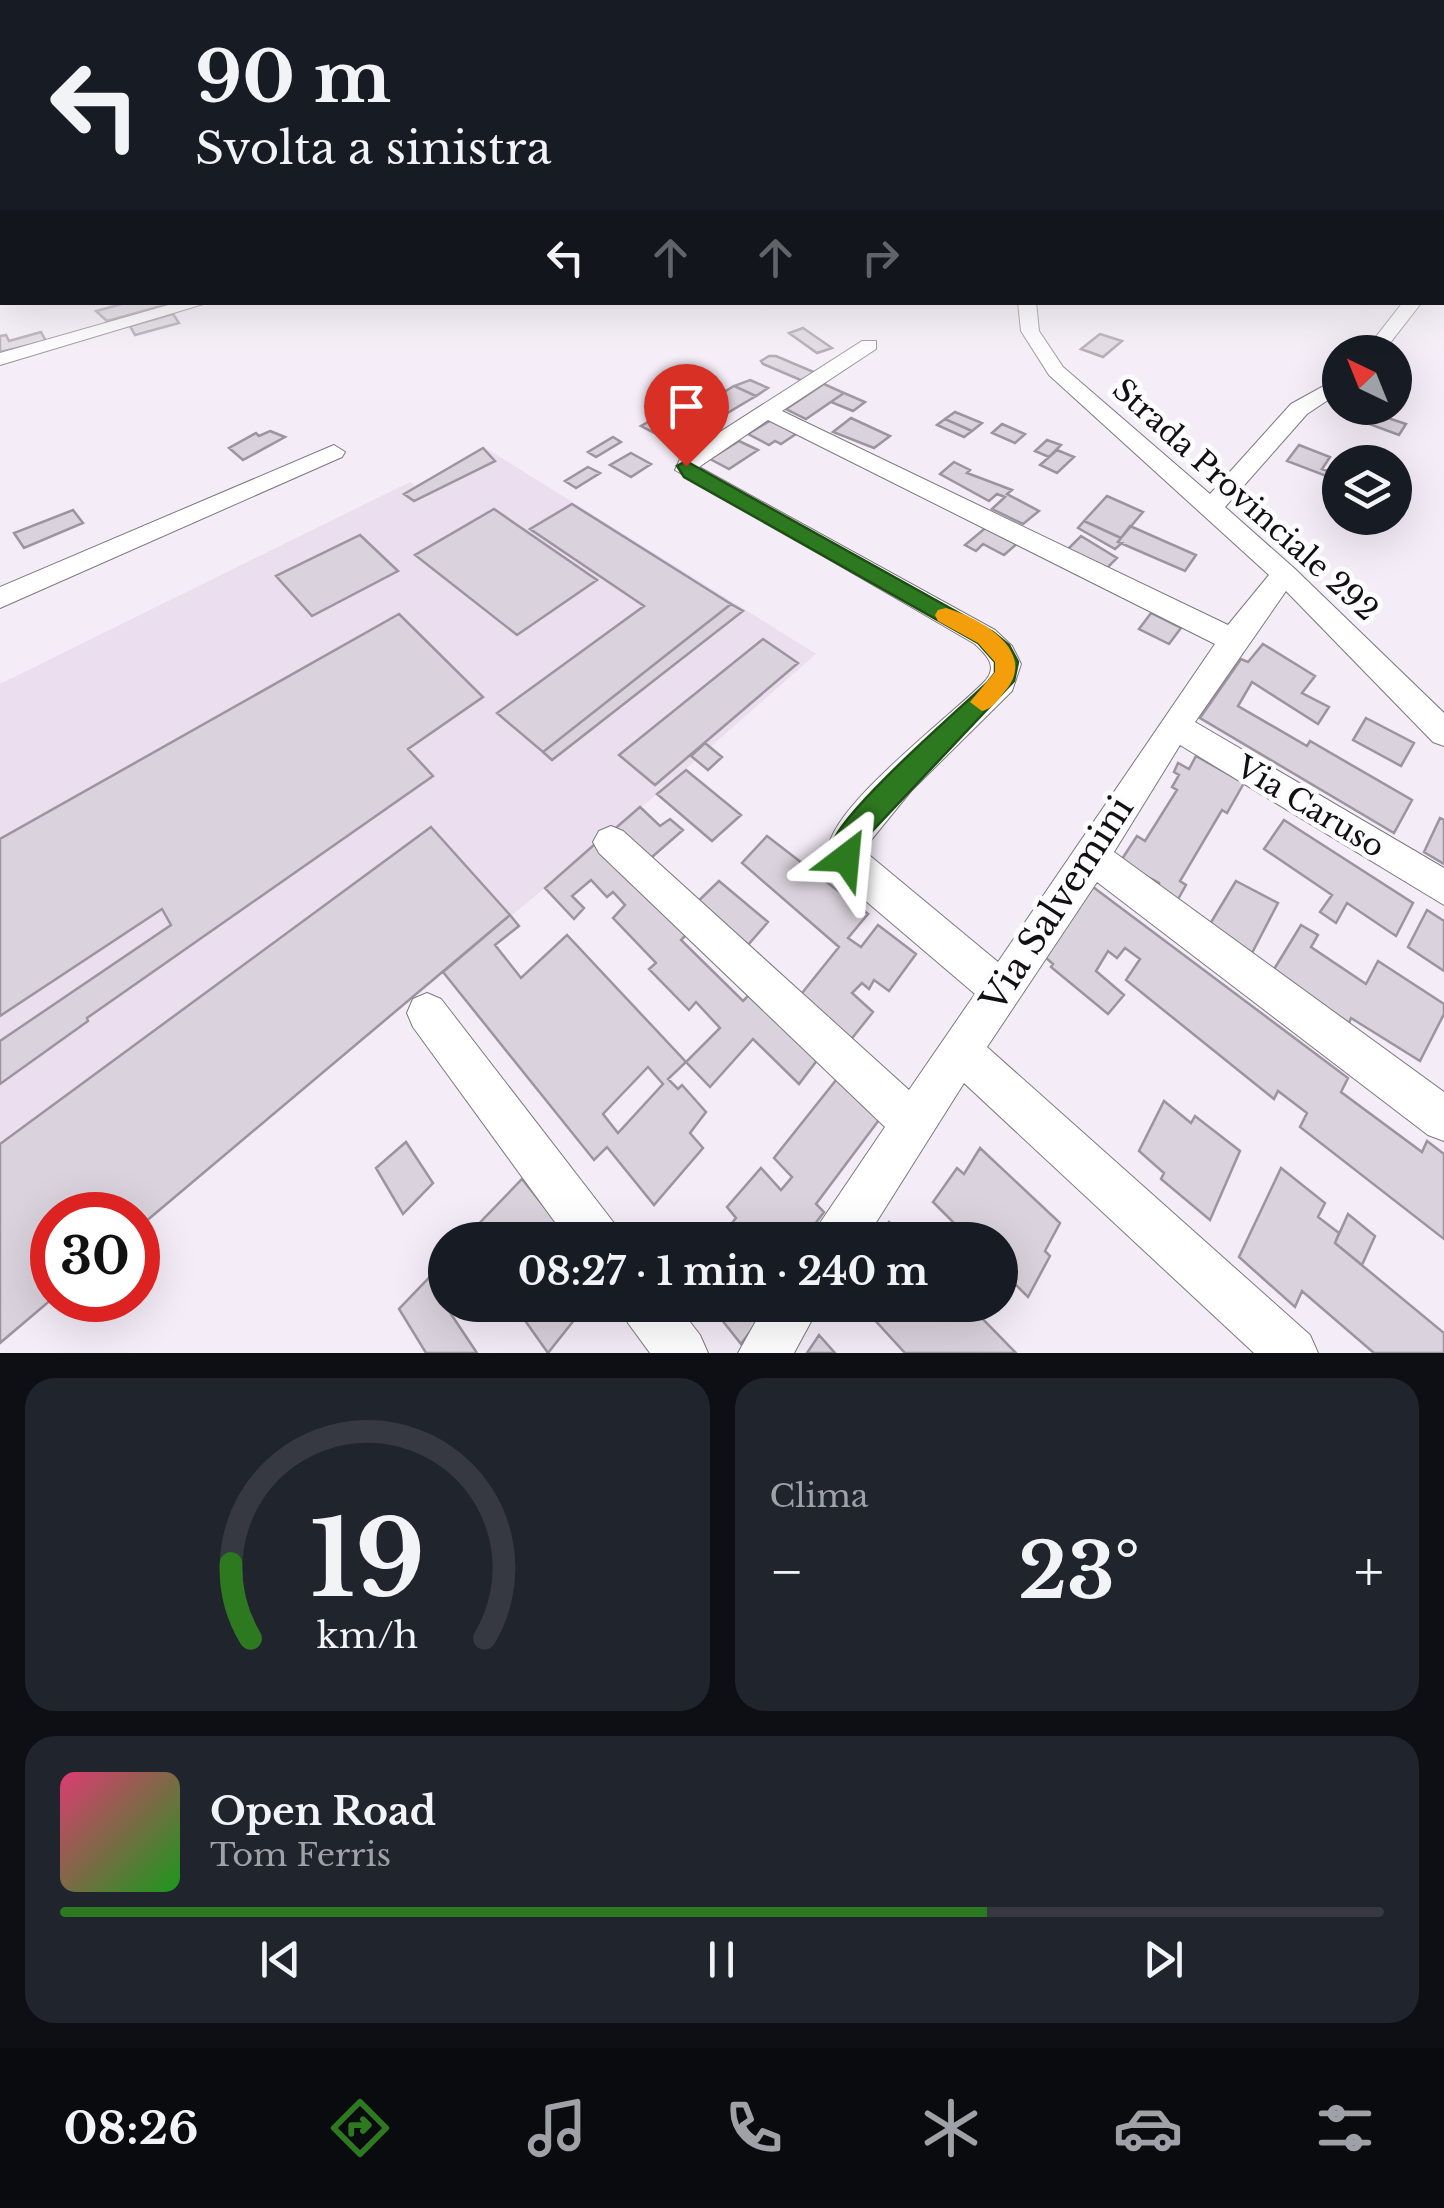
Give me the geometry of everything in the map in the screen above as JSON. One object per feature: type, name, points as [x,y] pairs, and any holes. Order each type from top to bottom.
[{"type":"street","points":[[0,360],[191,305]]},
{"type":"street","name":"Strada Provinciale 292","points":[[1026,305],[1024,314],[1033,340],[1056,371],[1286,576],[1444,733]]},
{"type":"street","points":[[1387,335],[1411,305]]},
{"type":"street","points":[[869,345],[690,462],[687,470],[985,637],[1001,650],[1006,675],[995,689],[921,760],[845,847],[853,868],[1002,990]]},
{"type":"street","points":[[1212,508],[1299,409],[1322,394]]},
{"type":"street","points":[[768,412],[1233,640]]},
{"type":"street","points":[[0,598],[334,452]]},
{"type":"street","name":"Via Salvemini","points":[[849,1222],[1233,640],[1267,593],[1286,576]]},
{"type":"street","name":"Via Caruso","points":[[1176,726],[1444,888]]},
{"type":"street","points":[[611,842],[913,1123]]},
{"type":"street","points":[[1092,857],[1444,1118]]},
{"type":"street","points":[[427,1013],[584,1222]]},
{"type":"street","points":[[960,1050],[1292,1353]]},
{"type":"street","points":[[659,1322],[682,1353]]},
{"type":"street","points":[[764,1353],[784,1322]]},
{"type":"shaded area","points":[[484,447],[816,654],[657,794],[160,1210],[160,1192],[30,1192],[30,1318],[0,1343],[0,684],[410,482],[415,486]]},
{"type":"building","points":[[118,305],[165,305],[107,321],[96,311]]},
{"type":"building","points":[[173,314],[179,323],[135,335],[130,326]]},
{"type":"building","points":[[803,328],[832,348],[817,353],[789,333]]},
{"type":"building","points":[[41,332],[46,341],[0,352],[0,336],[6,335],[9,341]]},
{"type":"building","points":[[1100,334],[1122,341],[1103,357],[1081,349]]},
{"type":"building","points":[[769,356],[816,373],[803,381],[763,364],[761,361]]},
{"type":"building","points":[[750,380],[768,388],[756,396],[734,386]]},
{"type":"building","points":[[824,384],[844,393],[806,419],[786,409]]},
{"type":"building","points":[[734,386],[756,396],[719,418],[698,408]]},
{"type":"building","points":[[844,393],[865,402],[853,411],[831,402]]},
{"type":"building","points":[[677,403],[714,422],[697,432],[660,412]]},
{"type":"building","points":[[955,412],[982,423],[972,431],[945,419]]},
{"type":"building","points":[[657,417],[695,437],[679,446],[641,426]]},
{"type":"building","points":[[851,418],[890,436],[874,448],[833,432]]},
{"type":"building","points":[[773,419],[799,432],[781,444],[775,441],[769,445],[748,434]]},
{"type":"building","points":[[945,419],[972,431],[964,437],[937,425]]},
{"type":"building","points":[[1002,424],[1025,434],[1015,443],[992,433]]},
{"type":"building","points":[[1372,425],[1405,425],[1399,435]]},
{"type":"building","points":[[270,431],[285,437],[243,460],[229,448],[256,433],[259,436]]},
{"type":"building","points":[[613,437],[621,442],[596,457],[588,452]]},
{"type":"building","points":[[1047,440],[1061,445],[1049,457],[1035,451]]},
{"type":"building","points":[[739,441],[758,450],[729,469],[710,459]]},
{"type":"building","points":[[1299,445],[1322,454],[1322,474],[1287,461]]},
{"type":"building","points":[[483,448],[495,461],[414,501],[404,494]]},
{"type":"building","points":[[1057,450],[1074,457],[1057,473],[1040,465]]},
{"type":"building","points":[[631,453],[651,464],[631,477],[610,465]]},
{"type":"building","points":[[954,462],[970,470],[967,473],[1012,490],[1007,494],[1039,511],[1023,524],[992,509],[1005,497],[997,494],[989,501],[940,474]]},
{"type":"building","points":[[588,467],[600,473],[576,488],[565,481]]},
{"type":"building","points":[[1107,496],[1143,512],[1121,538],[1084,521]]},
{"type":"building","points":[[572,504],[731,604],[543,752],[497,713],[644,606],[530,529]]},
{"type":"building","points":[[494,509],[597,580],[517,635],[415,555]]},
{"type":"building","points":[[73,510],[83,523],[24,548],[14,533]]},
{"type":"building","points":[[1084,521],[1121,538],[1118,542],[1122,543],[1115,549],[1078,528]]},
{"type":"building","points":[[989,525],[1020,541],[1004,555],[983,544],[976,551],[965,545]]},
{"type":"building","points":[[1130,526],[1196,555],[1185,571],[1118,542]]},
{"type":"building","points":[[360,535],[398,571],[312,616],[276,576]]},
{"type":"building","points":[[1081,536],[1117,558],[1107,568],[1068,549]]},
{"type":"building","points":[[731,604],[743,611],[552,760],[543,752]]},
{"type":"building","points":[[1151,613],[1181,628],[1169,644],[1139,629]]},
{"type":"building","points":[[399,614],[483,697],[408,749],[433,776],[87,1018],[0,1084],[0,1041],[171,925],[162,909],[0,1016],[0,839]]},
{"type":"building","points":[[763,639],[798,663],[655,785],[619,755]]},
{"type":"building","points":[[1263,644],[1315,676],[1302,693],[1329,707],[1318,724],[1252,682],[1238,706],[1307,746],[1310,741],[1412,800],[1394,833],[1200,718],[1241,659],[1248,662]]},
{"type":"building","points":[[1366,718],[1414,743],[1401,766],[1353,740]]},
{"type":"building","points":[[705,743],[722,757],[708,770],[691,756]]},
{"type":"building","points":[[1196,756],[1244,783],[1227,813],[1222,810],[1180,881],[1186,885],[1177,901],[1158,888],[1159,883],[1120,862],[1137,836],[1145,841],[1177,790],[1172,787],[1179,775],[1174,772],[1178,763],[1189,769]]},
{"type":"building","points":[[686,770],[741,815],[712,841],[657,794]]},
{"type":"building","points":[[640,807],[660,826],[670,819],[683,830],[644,864],[611,832]]},
{"type":"building","points":[[1440,818],[1444,820],[1444,864],[1424,852]]},
{"type":"building","points":[[1284,820],[1413,903],[1396,936],[1347,903],[1336,923],[1320,912],[1332,895],[1264,849]]},
{"type":"building","points":[[431,827],[510,915],[160,1209],[160,1192],[30,1192],[30,1318],[0,1343],[0,1144]]},
{"type":"building","points":[[767,836],[868,914],[848,938],[861,947],[878,925],[916,954],[889,991],[874,980],[869,989],[862,983],[852,993],[873,1012],[845,1047],[794,1003],[839,947],[742,863]]},
{"type":"building","points":[[595,844],[689,932],[681,940],[743,1001],[751,993],[818,1059],[799,1084],[753,1039],[710,1087],[686,1062],[720,1028],[696,1002],[689,1010],[649,969],[656,963],[613,918],[625,905],[613,892],[607,897],[591,880],[572,896],[584,908],[574,919],[545,888]]},
{"type":"building","points":[[719,881],[768,922],[741,953],[691,908]]},
{"type":"building","points":[[1236,881],[1278,903],[1252,953],[1210,924]]},
{"type":"building","points":[[1093,887],[1348,1078],[1341,1092],[1422,1152],[1427,1141],[1444,1154],[1444,1239],[1300,1127],[1307,1113],[1278,1091],[1274,1099],[1126,980],[1140,959],[1125,948],[1117,958],[1108,951],[1096,971],[1124,995],[1108,1014],[1051,967],[1053,964],[1044,956]]},
{"type":"building","points":[[1427,910],[1444,921],[1444,971],[1408,947]]},
{"type":"building","points":[[510,915],[519,926],[495,945],[521,978],[567,935],[686,1062],[668,1079],[678,1089],[682,1085],[706,1112],[690,1133],[703,1148],[654,1205],[607,1147],[594,1160],[443,972]],"holes":[[[648,1067],[663,1084],[618,1133],[603,1114]]]},
{"type":"building","points":[[1301,925],[1318,935],[1311,947],[1366,984],[1378,961],[1444,1004],[1444,1014],[1420,1061],[1351,1018],[1349,1023],[1273,971]]},
{"type":"building","points":[[840,1075],[882,1116],[816,1204],[824,1212],[816,1222],[733,1222],[736,1218],[727,1207],[761,1168],[781,1190],[792,1177],[774,1158]]},
{"type":"building","points":[[1164,1101],[1191,1123],[1195,1116],[1240,1151],[1210,1220],[1161,1179],[1164,1173],[1139,1151]]},
{"type":"building","points":[[406,1142],[433,1183],[403,1214],[376,1168]]},
{"type":"building","points":[[980,1148],[1060,1223],[1045,1251],[1050,1256],[1028,1297],[1018,1287],[1018,1222],[953,1222],[933,1202],[957,1168],[964,1174]]},
{"type":"building","points":[[1281,1168],[1325,1203],[1318,1217],[1339,1233],[1335,1243],[1444,1333],[1444,1353],[1374,1353],[1302,1291],[1295,1307],[1239,1257]]},
{"type":"building","points":[[522,1179],[557,1222],[480,1222]]},
{"type":"building","points":[[1348,1214],[1375,1236],[1362,1265],[1335,1243]]},
{"type":"building","points":[[428,1279],[428,1322],[456,1322],[477,1353],[426,1353],[399,1309]]},
{"type":"building","points":[[526,1322],[573,1322],[548,1353]]},
{"type":"building","points":[[724,1322],[757,1322],[741,1344]]},
{"type":"building","points":[[877,1322],[986,1322],[1016,1353],[905,1353]]},
{"type":"building","points":[[819,1335],[835,1353],[807,1353]]},
{"type":"slow traffic","points":[[946,615],[985,637],[1001,650],[1006,662],[1006,675],[982,702]]},
{"type":"route","points":[[686,466],[690,474],[985,637],[1001,650],[1006,662],[1006,675],[995,689],[921,760],[852,835],[845,847],[846,858]]}]
